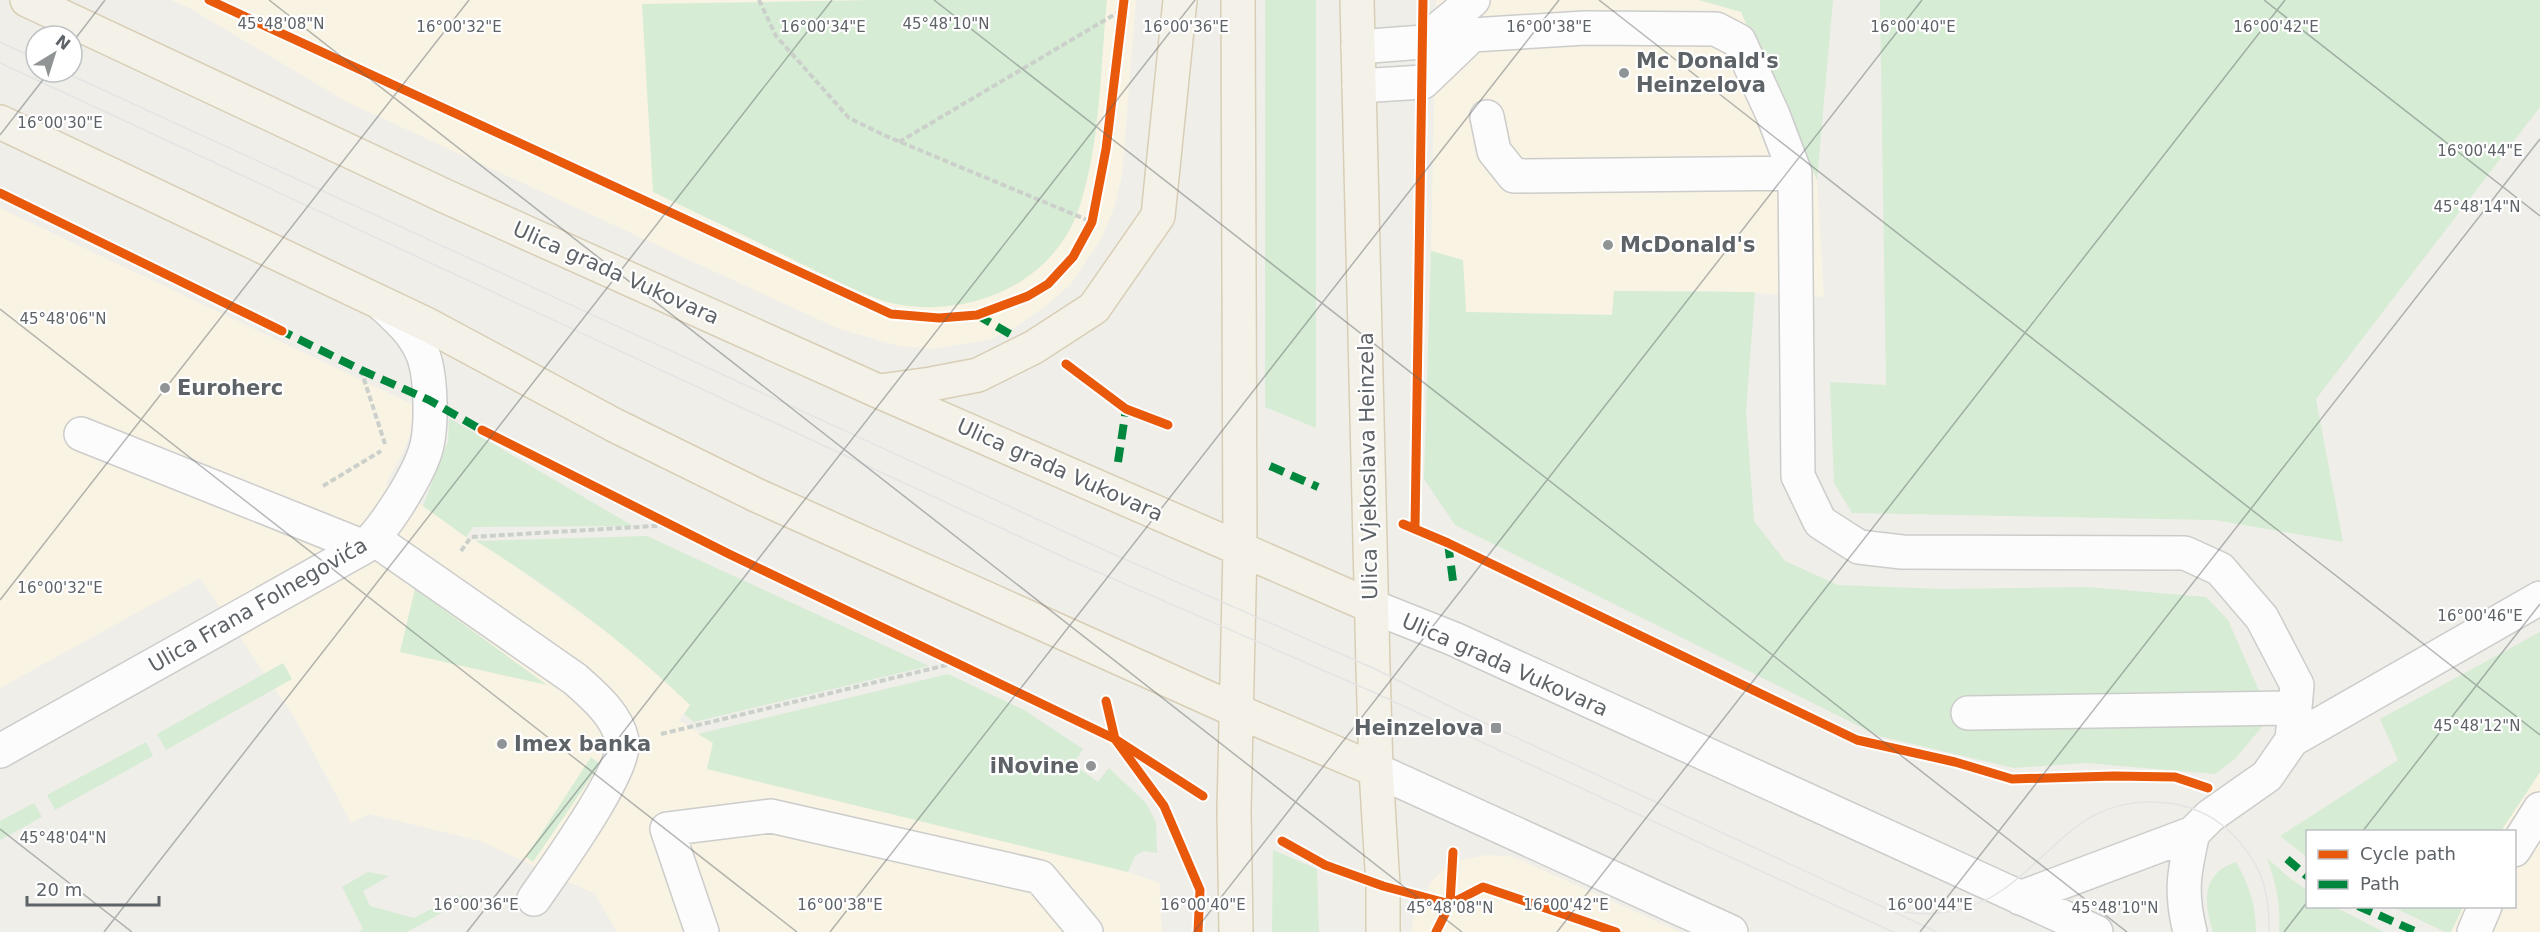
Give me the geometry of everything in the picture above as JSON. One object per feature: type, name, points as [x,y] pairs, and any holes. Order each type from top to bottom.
[{"type":"main road","name":"Ulica grada Vukovara","points":[[27,0],[458,202],[878,391],[1371,606]]},
{"type":"main road","points":[[878,391],[978,375],[1034,347],[1094,308],[1158,216],[1180,0]]},
{"type":"main road","points":[[1236,932],[1234,811],[1240,549],[1238,0]]},
{"type":"main road","name":"Ulica Vjekoslava Heinzela","points":[[1357,0],[1371,606],[1383,932]]},
{"type":"main road","points":[[0,122],[428,325],[614,425],[756,495],[1237,711],[1376,770]]},
{"type":"street","points":[[1359,47],[1423,42],[1473,0]]},
{"type":"street","points":[[1359,86],[1423,82],[1472,35],[1585,28],[1716,28],[1738,41],[1773,115],[1795,173],[1798,476],[1820,522],[1859,547],[1902,552],[2185,553],[2220,569],[2262,618],[2297,685],[2292,740]]},
{"type":"street","points":[[1487,117],[1494,151],[1514,177],[1795,173]]},
{"type":"street","name":"Ulica Frana Folnegovića","points":[[0,751],[369,543],[412,480],[425,454],[429,432],[428,376],[422,351],[407,328],[379,301]]},
{"type":"street","points":[[81,434],[280,513],[369,543],[438,583],[575,679],[606,710],[618,729],[622,742],[616,769],[534,899]]},
{"type":"street","points":[[2020,898],[2193,833],[2210,816],[2267,776],[2292,740],[2540,598]]},
{"type":"street","name":"Ulica grada Vukovara","points":[[1371,606],[1454,639],[2096,932]]},
{"type":"street","points":[[1968,713],[2295,708]]},
{"type":"street","points":[[1376,770],[1731,932]]},
{"type":"street","points":[[2516,847],[2540,809]]},
{"type":"street","points":[[702,932],[668,830],[771,816],[1040,877],[1086,932]]},
{"type":"street","points":[[2190,932],[2183,895],[2183,878],[2193,833]]},
{"type":"street","points":[[2474,932],[2484,908]]},
{"type":"path","points":[[759,0],[776,36],[849,118],[899,142],[1092,222]]},
{"type":"path","points":[[899,142],[1122,10]]},
{"type":"path","points":[[280,513],[386,448],[361,370]]},
{"type":"path","points":[[438,583],[471,537],[671,525]]},
{"type":"path","points":[[622,742],[696,727],[955,663]]},
{"type":"shaded area","points":[[171,0],[1136,0],[1122,176],[1113,211],[1101,239],[1071,284],[1047,305],[1019,325],[991,339],[934,349],[899,346],[839,329],[347,102],[191,9]]},
{"type":"shaded area","points":[[1436,0],[1699,0],[1741,12],[1817,180],[1824,297],[1714,291],[1614,291],[1612,315],[1465,312],[1463,260],[1431,251]]},
{"type":"shaded area","points":[[0,208],[416,406],[413,427],[403,453],[386,483],[466,537],[499,555],[607,632],[643,661],[691,705],[679,720],[713,743],[707,769],[1128,872],[1160,883],[1162,932],[617,932],[595,894],[480,841],[369,814],[351,823],[296,720],[200,578],[0,688]]},
{"type":"shaded area","points":[[2540,772],[2540,932],[2451,932],[2463,908],[2516,908],[2516,830],[2502,830]]},
{"type":"shaded area","points":[[1485,855],[1508,856],[1523,861],[1680,932],[1411,932],[1414,916],[1431,882],[1443,870],[1461,860]]},
{"type":"green space","points":[[874,0],[1107,0],[1095,133],[1086,186],[1078,211],[1065,237],[1048,259],[1028,277],[979,300],[951,306],[924,307],[886,301],[850,287],[653,192],[642,4]]},
{"type":"green space","points":[[1265,0],[1316,0],[1316,428],[1265,407]]},
{"type":"green space","points":[[1699,0],[1833,0],[1817,180],[1741,12]]},
{"type":"green space","points":[[1880,0],[2540,0],[2540,107],[2316,399],[2343,542],[2214,520],[1852,513],[1834,483],[1830,382],[1886,385]]},
{"type":"green space","points":[[1431,251],[1463,260],[1466,312],[1612,315],[1614,291],[1755,292],[1746,412],[1754,521],[1785,561],[1838,585],[1943,589],[2087,587],[2206,597],[2228,620],[2261,695],[2267,721],[2235,759],[2215,774],[2086,763],[2014,768],[1879,736],[1455,525],[1424,479]]},
{"type":"green space","points":[[449,418],[633,526],[473,527],[466,537],[423,506],[448,441]]},
{"type":"green space","points":[[647,536],[929,666],[694,722],[684,714],[690,705],[614,638],[560,597],[476,541]]},
{"type":"green space","points":[[415,589],[547,685],[400,652]]},
{"type":"green space","points":[[2540,632],[2540,772],[2502,830],[2306,830],[2306,856],[2280,836],[2398,760],[2380,719]]},
{"type":"green space","points":[[283,663],[292,679],[166,750],[157,734]]},
{"type":"green space","points":[[948,674],[1024,710],[1083,749],[1073,764],[1098,782],[1109,768],[1146,803],[1156,822],[1157,853],[1143,851],[1135,856],[1128,872],[707,769],[713,743],[698,734]]},
{"type":"green space","points":[[146,742],[153,756],[55,810],[47,795]]},
{"type":"green space","points":[[591,757],[600,764],[533,862],[526,857]]},
{"type":"green space","points":[[34,803],[42,817],[0,840],[0,821]]},
{"type":"green space","points":[[1273,850],[1317,869],[1319,932],[1272,932]]},
{"type":"green space","points":[[2267,858],[2306,889],[2306,908],[2337,908],[2384,932],[2279,932],[2279,913],[2273,876]]},
{"type":"green space","points":[[2236,862],[2251,895],[2256,932],[2213,932],[2208,910],[2208,890],[2217,873]]},
{"type":"green space","points":[[368,872],[389,876],[363,891],[370,906],[414,918],[458,895],[469,898],[407,932],[358,932],[363,929],[342,887]]},
{"type":"green space","points":[[2395,908],[2463,908],[2451,932],[2445,932]]},
{"type":"tram line","points":[[0,42],[24,53]]},
{"type":"tram line","points":[[0,63],[1070,560],[1373,692],[1893,932]]},
{"type":"tram line","points":[[84,81],[1113,554],[1373,668],[1461,712],[1937,932]]},
{"type":"tram line","points":[[1904,912],[1944,913],[1981,903],[2004,889],[2076,827],[2094,815],[2115,807],[2139,802],[2167,803],[2192,808],[2207,815],[2239,841],[2261,876],[2268,902],[2269,932]]},
{"type":"marked path","points":[[977,315],[1010,334]]},
{"type":"marked path","points":[[278,329],[429,400],[487,433]]},
{"type":"marked path","points":[[1118,462],[1126,409]]},
{"type":"marked path","points":[[1270,466],[1318,487]]},
{"type":"marked path","points":[[1448,543],[1453,581]]},
{"type":"marked path","points":[[2287,859],[2306,875]]},
{"type":"marked path","points":[[2363,908],[2417,932]]},
{"type":"cycle path","points":[[209,0],[891,314],[939,318],[977,315],[1028,296],[1048,284],[1073,257],[1092,222],[1106,149],[1124,0]]},
{"type":"cycle path","points":[[1415,529],[1423,0]]},
{"type":"cycle path","points":[[0,193],[282,331]]},
{"type":"cycle path","points":[[1066,364],[1126,409],[1168,425]]},
{"type":"cycle path","points":[[482,430],[729,554],[1115,739],[1203,796]]},
{"type":"cycle path","points":[[1403,524],[1448,543],[1857,740],[1955,762],[2012,779],[2175,777],[2208,788]]},
{"type":"cycle path","points":[[1106,701],[1115,739],[1164,806],[1200,890],[1198,932]]},
{"type":"cycle path","points":[[1282,841],[1325,865],[1383,886],[1450,904],[1483,887],[1616,932]]},
{"type":"cycle path","points":[[1436,932],[1450,904],[1453,852]]},
{"type":"place","name":"Mc Donald's Heinzelova","points":[[1624,73]]},
{"type":"place","name":"McDonald's","points":[[1608,245]]},
{"type":"place","name":"Euroherc","points":[[165,388]]},
{"type":"place","name":"Heinzelova","points":[[1496,728]]},
{"type":"place","name":"Imex banka","points":[[502,744]]},
{"type":"place","name":"iNovine","points":[[1091,766]]}]
